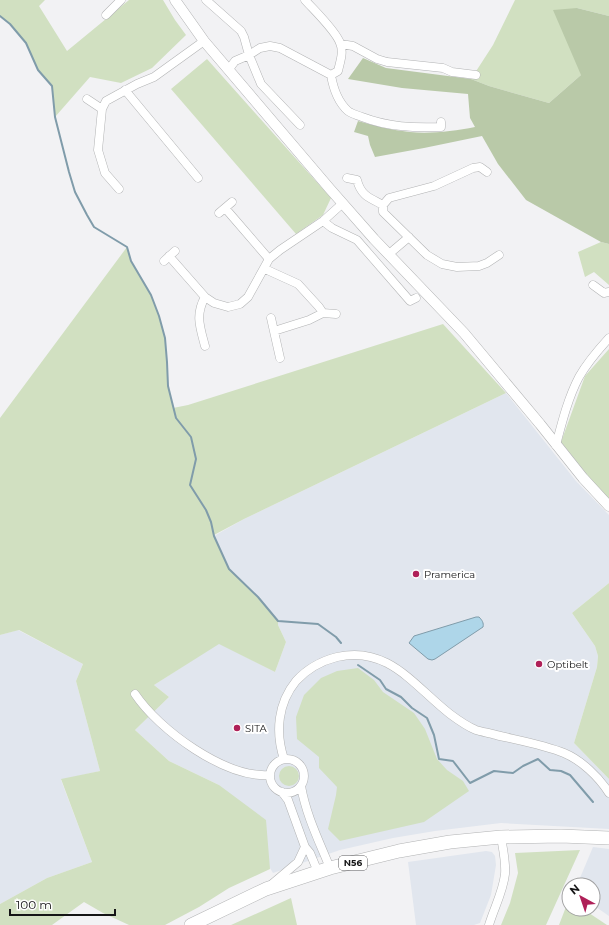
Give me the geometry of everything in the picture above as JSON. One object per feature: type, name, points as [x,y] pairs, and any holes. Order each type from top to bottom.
[{"type":"main road","name":"N56","points":[[191,925],[266,889],[330,868],[399,851],[443,843],[501,837],[561,836],[609,838]]},
{"type":"street","points":[[106,15],[121,0]]},
{"type":"street","points":[[175,0],[204,41],[374,239],[464,333],[583,478],[609,506]]},
{"type":"street","points":[[206,0],[241,31],[261,84],[300,125]]},
{"type":"street","points":[[305,0],[331,29],[340,44],[342,57],[338,71],[331,75]]},
{"type":"street","points":[[119,189],[105,173],[98,150],[102,109],[106,101],[137,84],[154,77],[204,41]]},
{"type":"street","points":[[340,44],[353,46],[377,59],[387,62],[443,68],[452,72],[476,75]]},
{"type":"street","points":[[229,69],[235,61],[260,48],[270,46],[280,48],[331,75]]},
{"type":"street","points":[[331,75],[332,83],[340,100],[350,112],[376,122],[405,127],[441,127],[441,122]]},
{"type":"street","points":[[125,90],[198,178]]},
{"type":"street","points":[[87,99],[102,109]]},
{"type":"street","points":[[487,172],[480,168],[473,168],[434,186],[389,198],[383,205],[384,212],[427,255],[440,263],[457,267],[480,266],[499,255]]},
{"type":"street","points":[[347,178],[357,180],[359,189],[367,196],[383,205]]},
{"type":"street","points":[[232,202],[222,211],[270,259]]},
{"type":"street","points":[[169,256],[205,297],[214,303],[228,307],[240,304],[248,297],[270,259],[280,250],[323,221],[343,203]]},
{"type":"street","points":[[323,221],[332,228],[357,240],[410,302],[416,298]]},
{"type":"street","points":[[389,254],[409,237]]},
{"type":"street","points":[[436,272],[440,263]]},
{"type":"street","points":[[265,269],[298,284],[323,312]]},
{"type":"street","points":[[593,285],[604,293],[609,292]]},
{"type":"street","points":[[205,297],[198,313],[205,346]]},
{"type":"street","points":[[274,331],[309,320],[323,312],[336,314]]},
{"type":"street","points":[[271,318],[280,358]]},
{"type":"street","points":[[556,445],[564,413],[579,378],[595,354],[609,338]]},
{"type":"street","points":[[284,759],[279,734],[280,715],[281,708],[291,687],[300,677],[317,664],[328,659],[346,655],[365,655],[383,660],[397,668],[459,721],[476,730],[564,753],[580,763],[609,792]]},
{"type":"street","points":[[135,694],[142,705],[161,725],[204,755],[236,770],[253,774],[270,775]]},
{"type":"street","points":[[318,872],[310,853],[305,847],[288,800],[282,792],[273,786],[270,781],[270,775],[274,764],[284,759],[294,760],[302,768],[304,775],[301,786],[303,799],[330,868]]},
{"type":"street","points":[[282,792],[293,792],[301,786]]},
{"type":"street","points":[[488,925],[500,895],[505,873],[501,837]]},
{"type":"street","points":[[266,889],[298,862],[305,847]]},
{"type":"shaded area","points":[[506,393],[576,481],[609,515],[609,583],[572,613],[595,646],[598,656],[597,667],[574,743],[609,779],[609,829],[501,823],[435,831],[393,838],[340,850],[273,873],[219,785],[169,761],[135,730],[169,697],[154,685],[219,643],[275,672],[286,642],[278,625],[243,583],[229,569],[214,536],[244,519]]},
{"type":"shaded area","points":[[18,630],[83,664],[76,681],[100,771],[61,780],[92,862],[47,878],[0,904],[0,635]]},
{"type":"shaded area","points":[[593,847],[609,849],[609,916],[601,910],[601,877],[580,877]]},
{"type":"shaded area","points":[[486,851],[492,852],[495,856],[496,865],[491,895],[480,923],[474,925],[416,925],[408,862]]},
{"type":"green space","points":[[0,0],[45,0],[39,6],[67,51],[129,0],[163,0],[186,35],[152,68],[121,83],[90,77],[55,117],[52,86],[38,70],[26,43],[10,24],[0,16]]},
{"type":"green space","points":[[515,0],[609,0],[609,16],[577,8],[581,75],[549,103],[489,86],[471,79],[493,45]]},
{"type":"green space","points":[[577,8],[609,16],[609,244],[601,242],[526,200],[498,164],[482,136],[375,157],[368,136],[354,132],[358,121],[390,129],[418,133],[442,132],[475,127],[470,118],[468,94],[402,88],[348,79],[363,58],[386,68],[471,79],[489,86],[549,103],[581,75],[553,10]]},
{"type":"green space","points":[[207,59],[331,198],[323,215],[296,234],[171,89]]},
{"type":"green space","points":[[601,242],[609,244],[609,285],[594,272],[585,277],[578,252]]},
{"type":"green space","points":[[127,247],[131,261],[151,295],[159,316],[165,338],[168,386],[173,408],[188,405],[443,324],[506,393],[244,519],[214,535],[229,569],[258,598],[278,621],[278,625],[286,642],[275,672],[219,644],[154,685],[169,697],[135,730],[169,761],[219,785],[266,820],[270,869],[229,888],[199,907],[165,925],[129,925],[84,902],[52,925],[0,925],[0,904],[47,878],[92,862],[61,779],[100,771],[76,681],[83,664],[19,630],[0,635],[0,418]]},
{"type":"green space","points":[[609,349],[609,499],[593,482],[561,442],[585,376]]},
{"type":"green space","points":[[609,583],[609,779],[574,743],[597,667],[598,656],[595,646],[572,613]]},
{"type":"green space","points":[[358,668],[374,680],[383,692],[414,713],[425,729],[437,759],[447,770],[463,781],[469,791],[424,822],[340,841],[328,829],[337,787],[319,768],[319,757],[297,739],[296,717],[304,695],[321,678],[337,671]]},
{"type":"green space","points":[[289,766],[296,769],[299,776],[296,783],[289,786],[282,783],[279,776],[282,769]]},
{"type":"green space","points":[[580,850],[568,877],[561,877],[561,892],[546,925],[501,925],[510,903],[518,873],[515,853]]},
{"type":"green space","points":[[291,898],[297,925],[231,925]]},
{"type":"green space","points":[[562,917],[595,917],[607,925],[559,925]]},
{"type":"water","points":[[479,617],[482,620],[483,627],[435,659],[428,659],[409,643],[414,636]]},
{"type":"waterway","points":[[0,16],[10,24],[26,43],[38,70],[52,86],[55,117],[69,172],[75,192],[87,215],[94,227],[127,247],[131,261],[151,295],[165,338],[168,386],[176,418],[191,437],[196,459],[190,485],[206,510],[211,522],[214,536],[229,569],[258,597],[278,621],[318,624],[336,637],[341,643]]},
{"type":"waterway","points":[[358,665],[380,680],[386,689],[401,697],[412,708],[427,718],[434,735],[439,759],[453,761],[470,783],[494,771],[513,773],[523,766],[538,759],[550,770],[561,771],[570,775],[593,802]]},
{"type":"place","name":"Pramerica","points":[[416,574]]},
{"type":"place","name":"Optibelt","points":[[539,664]]},
{"type":"place","name":"SITA","points":[[237,728]]}]
